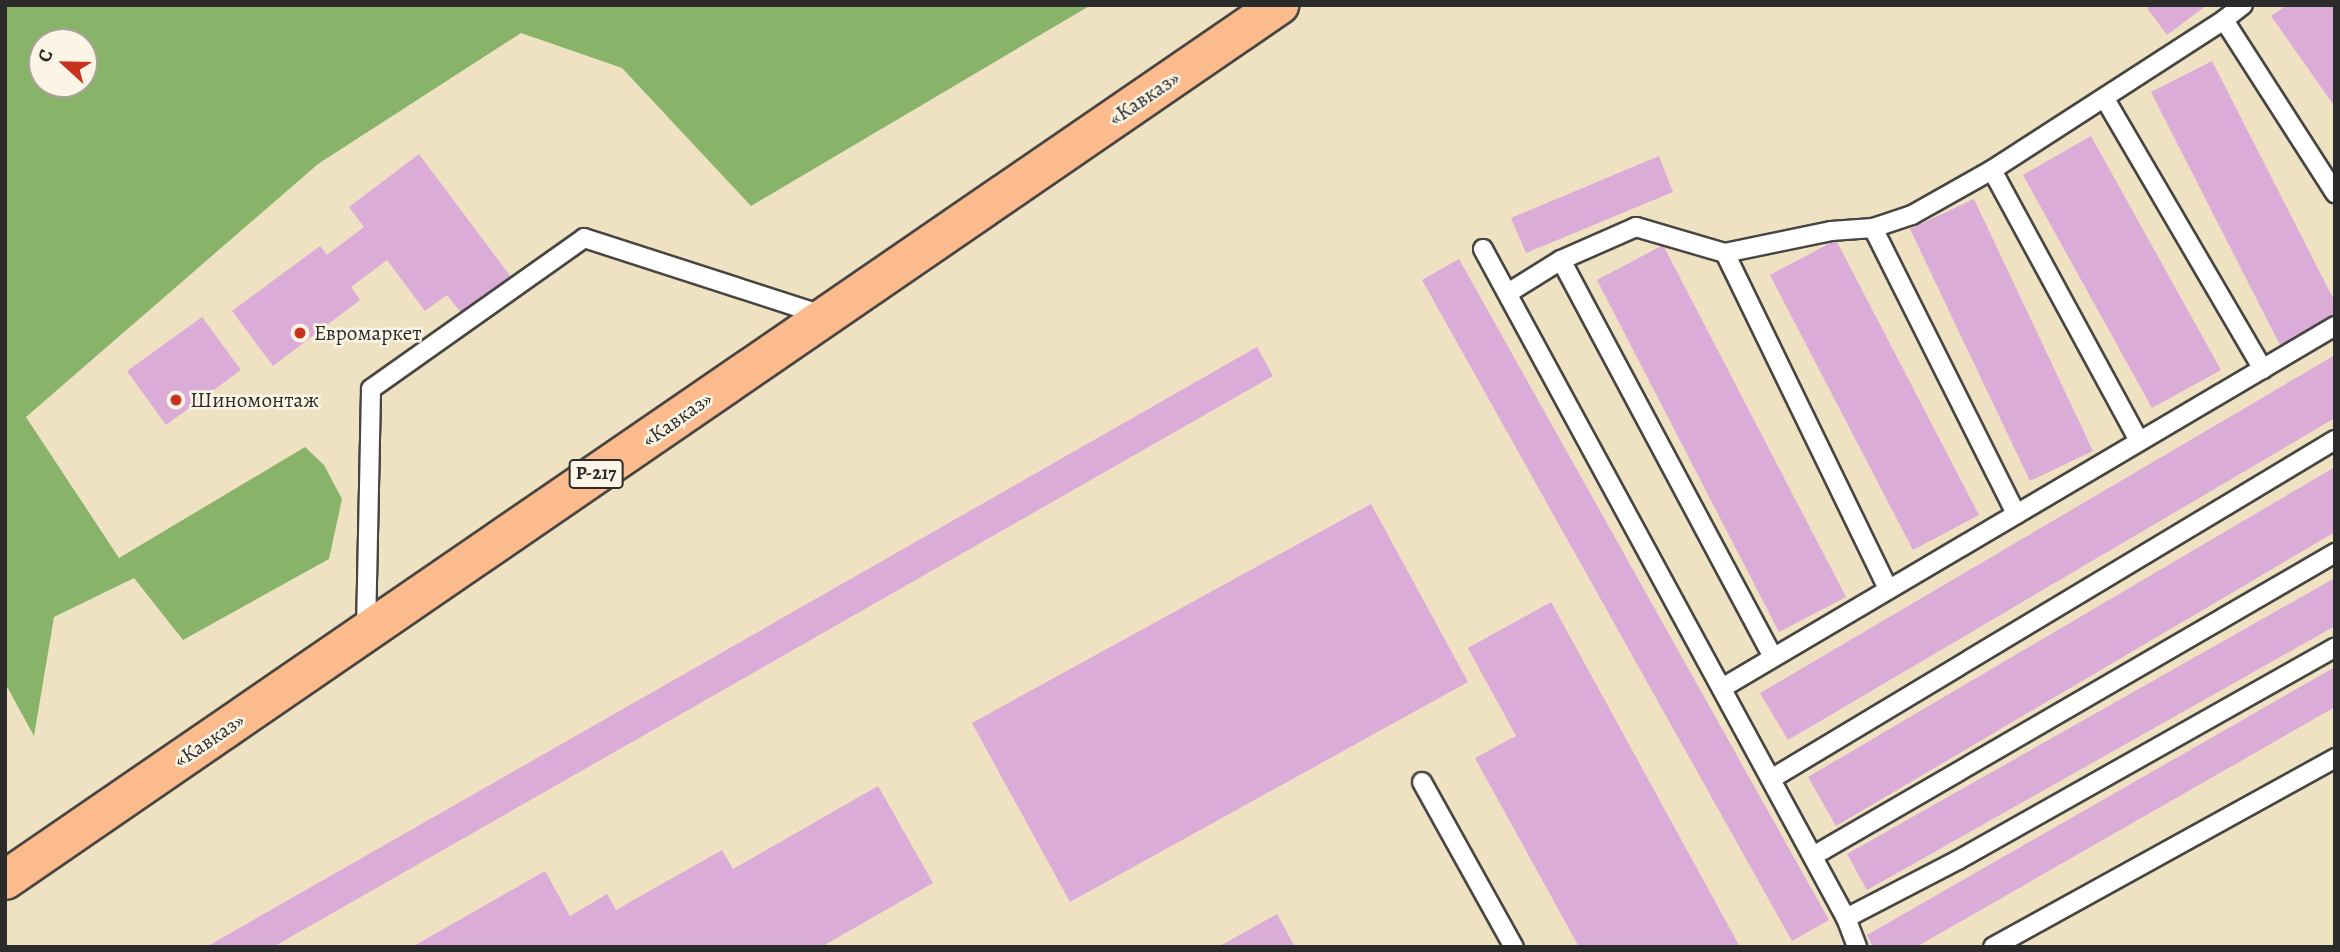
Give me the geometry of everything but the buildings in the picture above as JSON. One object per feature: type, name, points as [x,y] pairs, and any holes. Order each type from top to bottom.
[{"type":"highway","name":"«Кавказ»","points":[[5,880],[1279,5]]},
{"type":"lane","points":[[1507,293],[1561,260],[1636,227],[1725,253],[1831,230],[1873,228],[1912,215],[1992,170],[2105,99],[2243,5]]},
{"type":"lane","points":[[2224,20],[2335,193]]},
{"type":"lane","points":[[2105,99],[2263,369]]},
{"type":"lane","points":[[1992,170],[2139,441]]},
{"type":"lane","points":[[1873,228],[2016,514]]},
{"type":"lane","points":[[366,632],[371,389],[584,238],[826,316]]},
{"type":"lane","points":[[1483,249],[1813,856],[1846,918],[1857,947]]},
{"type":"lane","points":[[1725,253],[1888,589]]},
{"type":"lane","points":[[1561,260],[1773,657]]},
{"type":"lane","points":[[1722,688],[2335,326]]},
{"type":"lane","points":[[1771,779],[2335,440]]},
{"type":"lane","points":[[1813,856],[2335,553]]},
{"type":"lane","points":[[1846,918],[1958,860],[2335,648]]},
{"type":"lane","points":[[1993,947],[2335,758]]},
{"type":"lane","points":[[1422,782],[1514,947]]},
{"type":"green space","points":[[5,5],[1091,5],[751,206],[622,68],[521,33],[318,164],[26,417],[119,558],[305,447],[324,465],[342,499],[329,559],[183,640],[134,578],[54,617],[34,736],[5,683]]},
{"type":"place","name":"Евромаркет","points":[[300,333]]},
{"type":"place","name":"Шиномонтаж","points":[[176,400]]}]
